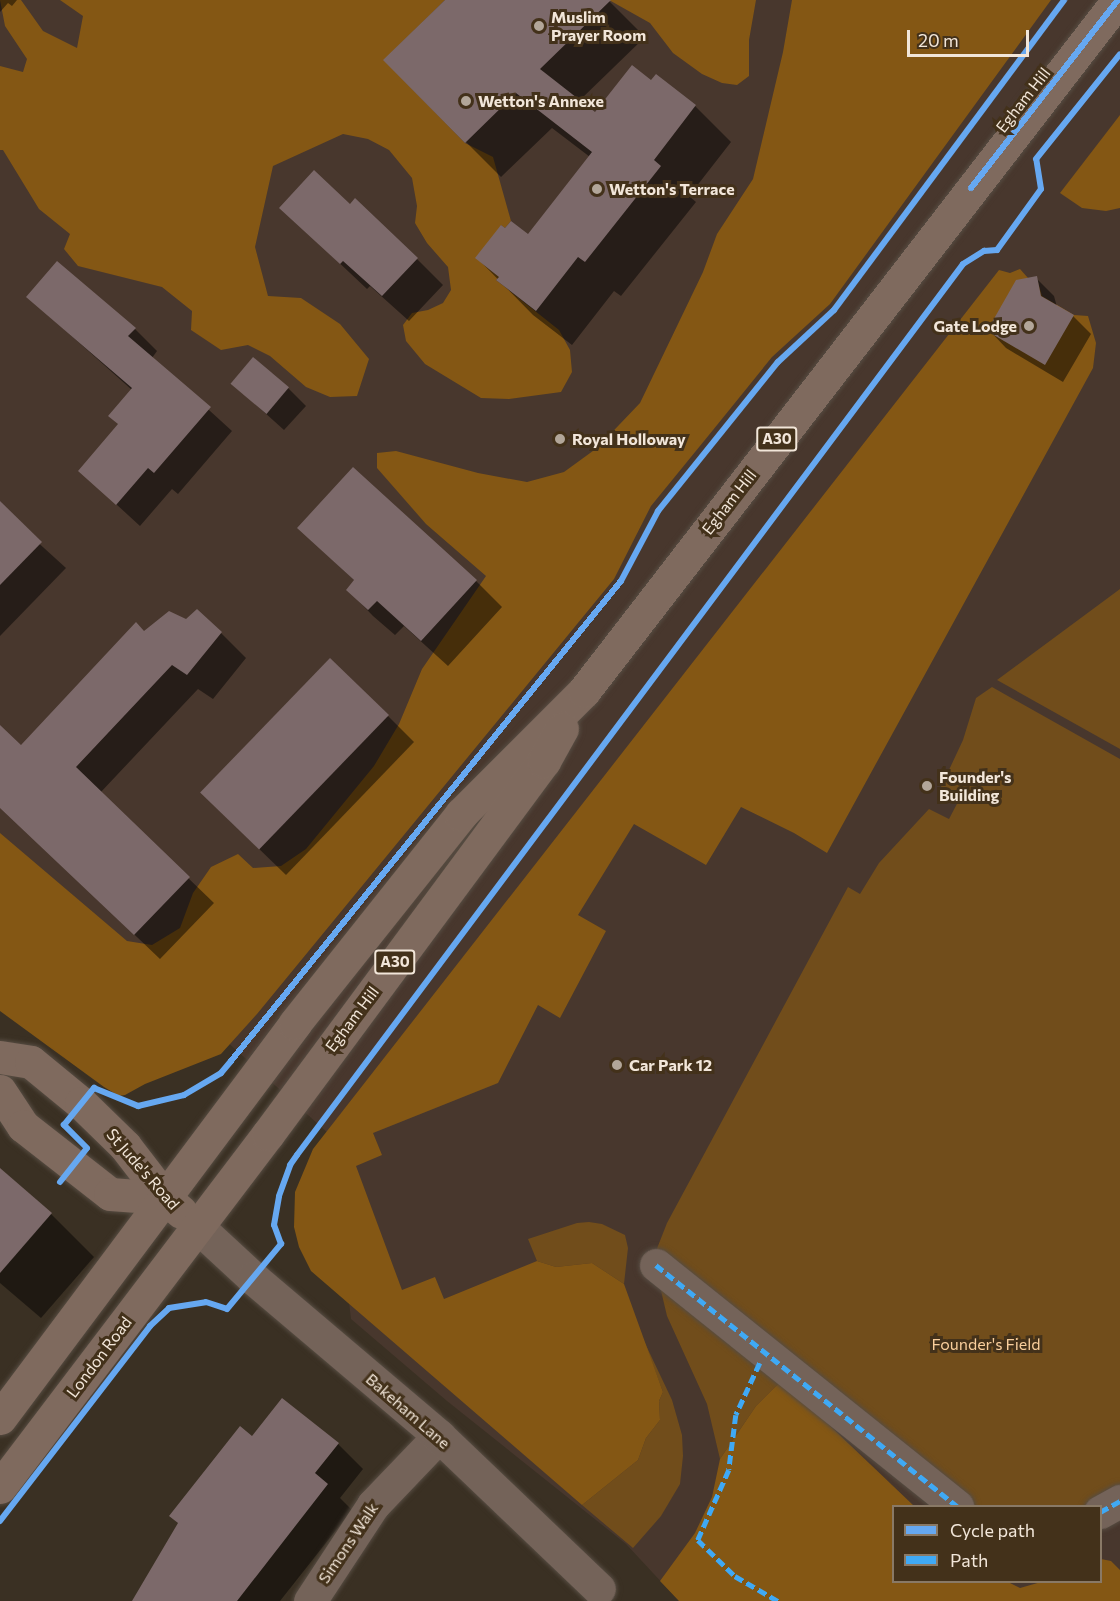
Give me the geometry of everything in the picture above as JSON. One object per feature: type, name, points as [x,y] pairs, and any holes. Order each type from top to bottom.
[{"type":"main road","name":"Egham Hill","points":[[165,1198],[295,1023],[461,814],[584,691],[1118,0]]},
{"type":"main road","name":"Egham Hill","points":[[198,1227],[544,761],[584,691]]},
{"type":"main road","name":"St Jude's Road","points":[[0,1057],[31,1062],[81,1103],[125,1146],[165,1198],[198,1227]]},
{"type":"main road","points":[[0,1091],[23,1126],[110,1194],[165,1198]]},
{"type":"main road","name":"A30","points":[[0,1418],[165,1198]]},
{"type":"main road","name":"London Road","points":[[0,1487],[198,1227]]},
{"type":"street","name":"Bakeham Lane","points":[[198,1227],[253,1278],[439,1436],[606,1595]]},
{"type":"street","points":[[656,1266],[956,1505]]},
{"type":"street","name":"Simons Walk","points":[[310,1601],[373,1505],[439,1436]]},
{"type":"street","points":[[1102,1511],[1120,1501]]},
{"type":"shaded area","name":"Royal Holloway","points":[[0,0],[1120,0],[1120,1601],[679,1601],[626,1544],[447,1401],[351,1319],[329,1134],[183,1002],[0,877]]},
{"type":"shaded area","points":[[0,0],[21,0],[43,31],[77,48],[83,16],[60,0],[445,0],[384,60],[465,143],[493,157],[511,221],[505,228],[501,225],[499,277],[496,280],[559,330],[570,350],[572,372],[561,392],[509,399],[481,398],[425,364],[406,341],[403,325],[412,313],[428,310],[443,303],[451,290],[448,267],[427,243],[415,223],[417,206],[412,178],[389,150],[368,139],[343,134],[273,166],[255,247],[268,296],[301,298],[340,324],[369,359],[357,396],[330,397],[306,387],[270,356],[248,345],[221,350],[191,330],[192,311],[162,287],[78,266],[64,249],[70,234],[39,209],[3,150],[0,150],[0,66],[23,72],[27,59],[5,26]]},
{"type":"shaded area","points":[[609,0],[756,0],[749,40],[749,76],[737,85],[722,83],[702,74],[673,53],[650,23]]},
{"type":"shaded area","points":[[792,0],[1051,0],[830,304],[772,357],[651,506],[614,579],[257,1014],[221,1054],[145,1084],[125,1095],[119,1096],[104,1087],[0,1011],[0,833],[127,941],[152,945],[180,928],[193,893],[211,867],[238,854],[253,868],[281,866],[306,849],[374,766],[399,724],[422,669],[486,576],[426,524],[377,468],[377,453],[396,451],[478,473],[527,482],[564,472],[597,448],[640,403],[703,272],[717,234],[753,179],[783,52]]},
{"type":"shaded area","points":[[1120,115],[1120,208],[1106,211],[1082,208],[1060,193]]},
{"type":"shaded area","points":[[1020,269],[1028,278],[1038,282],[1042,296],[1074,315],[1088,316],[1096,343],[1093,368],[827,853],[794,833],[741,807],[706,865],[634,824],[578,915],[606,931],[560,1018],[538,1005],[498,1083],[373,1133],[382,1155],[356,1166],[402,1290],[435,1277],[444,1299],[537,1261],[556,1267],[592,1263],[624,1284],[663,1392],[659,1401],[660,1420],[646,1438],[638,1460],[582,1505],[311,1271],[299,1247],[294,1227],[295,1192],[313,1149],[999,270],[1010,273]]},
{"type":"shaded area","points":[[782,1380],[913,1505],[892,1505],[892,1583],[1010,1583],[1020,1588],[1038,1583],[1102,1583],[1102,1559],[1111,1561],[1120,1570],[1120,1601],[679,1601],[660,1581],[695,1533],[712,1497],[720,1459],[756,1406]]},
{"type":"green space","points":[[1120,589],[1120,749],[997,680]]},
{"type":"green space","name":"Founder's Field","points":[[992,687],[1120,759],[1120,1490],[1090,1505],[973,1505],[656,1251],[667,1223],[848,887],[860,894],[879,863],[929,809],[949,819],[960,798],[941,787],[963,740],[976,698]]},
{"type":"green space","points":[[577,1223],[602,1224],[625,1235],[628,1248],[624,1284],[592,1263],[556,1267],[537,1261],[528,1239]]},
{"type":"green space","points":[[658,1278],[782,1380],[756,1406],[720,1459],[707,1404],[667,1316]]},
{"type":"green space","points":[[643,1339],[672,1400],[682,1435],[683,1456],[680,1484],[661,1516],[633,1548],[582,1505],[638,1460],[646,1438],[660,1420],[659,1401],[663,1392]]},
{"type":"building","points":[[445,0],[611,0],[540,69],[595,112],[632,65],[651,80],[656,74],[696,105],[654,160],[661,166],[585,262],[578,257],[536,311],[496,280],[499,277],[475,258],[501,225],[505,228],[511,221],[528,234],[592,152],[516,93],[465,143],[383,60]]},
{"type":"building","points":[[314,170],[350,204],[355,198],[418,258],[382,296],[343,261],[340,264],[279,208]]},
{"type":"building","points":[[57,261],[136,328],[128,336],[211,407],[154,473],[148,468],[116,505],[78,471],[118,424],[108,416],[132,388],[26,297]]},
{"type":"building","name":"Gate Lodge","points":[[1037,276],[1041,296],[1074,315],[1045,365],[987,331],[1016,280]]},
{"type":"building","points":[[253,357],[289,387],[267,414],[231,384]]},
{"type":"building","points":[[353,467],[477,580],[421,641],[377,601],[368,610],[346,590],[354,580],[297,528]]},
{"type":"building","points":[[0,501],[42,542],[0,585]]},
{"type":"building","points":[[197,609],[222,632],[187,675],[172,665],[76,767],[190,877],[134,935],[0,808],[0,725],[21,745],[136,622],[144,631],[169,611],[186,619]]},
{"type":"building","points":[[330,658],[389,715],[259,849],[200,793]]},
{"type":"building","points":[[0,1168],[52,1213],[0,1273]]},
{"type":"building","points":[[282,1398],[339,1443],[315,1473],[328,1484],[237,1601],[132,1601],[178,1523],[169,1516],[240,1426],[252,1436]]},
{"type":"marked path","points":[[656,1265],[956,1505]]},
{"type":"marked path","points":[[760,1363],[736,1415],[729,1470],[698,1540],[735,1576],[778,1601]]},
{"type":"marked path","points":[[1102,1511],[1120,1501]]},
{"type":"cycle path","points":[[60,1182],[87,1148],[64,1125],[94,1088],[138,1106],[184,1095],[221,1073],[621,581],[658,511],[778,362],[834,310],[1064,0]]},
{"type":"cycle path","points":[[971,188],[1118,0]]},
{"type":"cycle path","points":[[0,1521],[150,1326],[169,1308],[206,1302],[227,1309],[281,1244],[274,1225],[279,1196],[290,1165],[297,1155],[963,264],[984,251],[997,250],[1041,189],[1036,159],[1120,54]]},
{"type":"place","name":"Muslim Prayer Room","points":[[539,26]]},
{"type":"place","name":"Wetton's Annexe","points":[[466,101]]},
{"type":"place","name":"Wetton's Terrace","points":[[597,189]]},
{"type":"place","name":"Gate Lodge","points":[[1029,326]]},
{"type":"place","name":"Royal Holloway","points":[[560,439]]},
{"type":"place","name":"Founder's Building","points":[[927,786]]},
{"type":"place","name":"Car Park 12","points":[[617,1065]]}]
